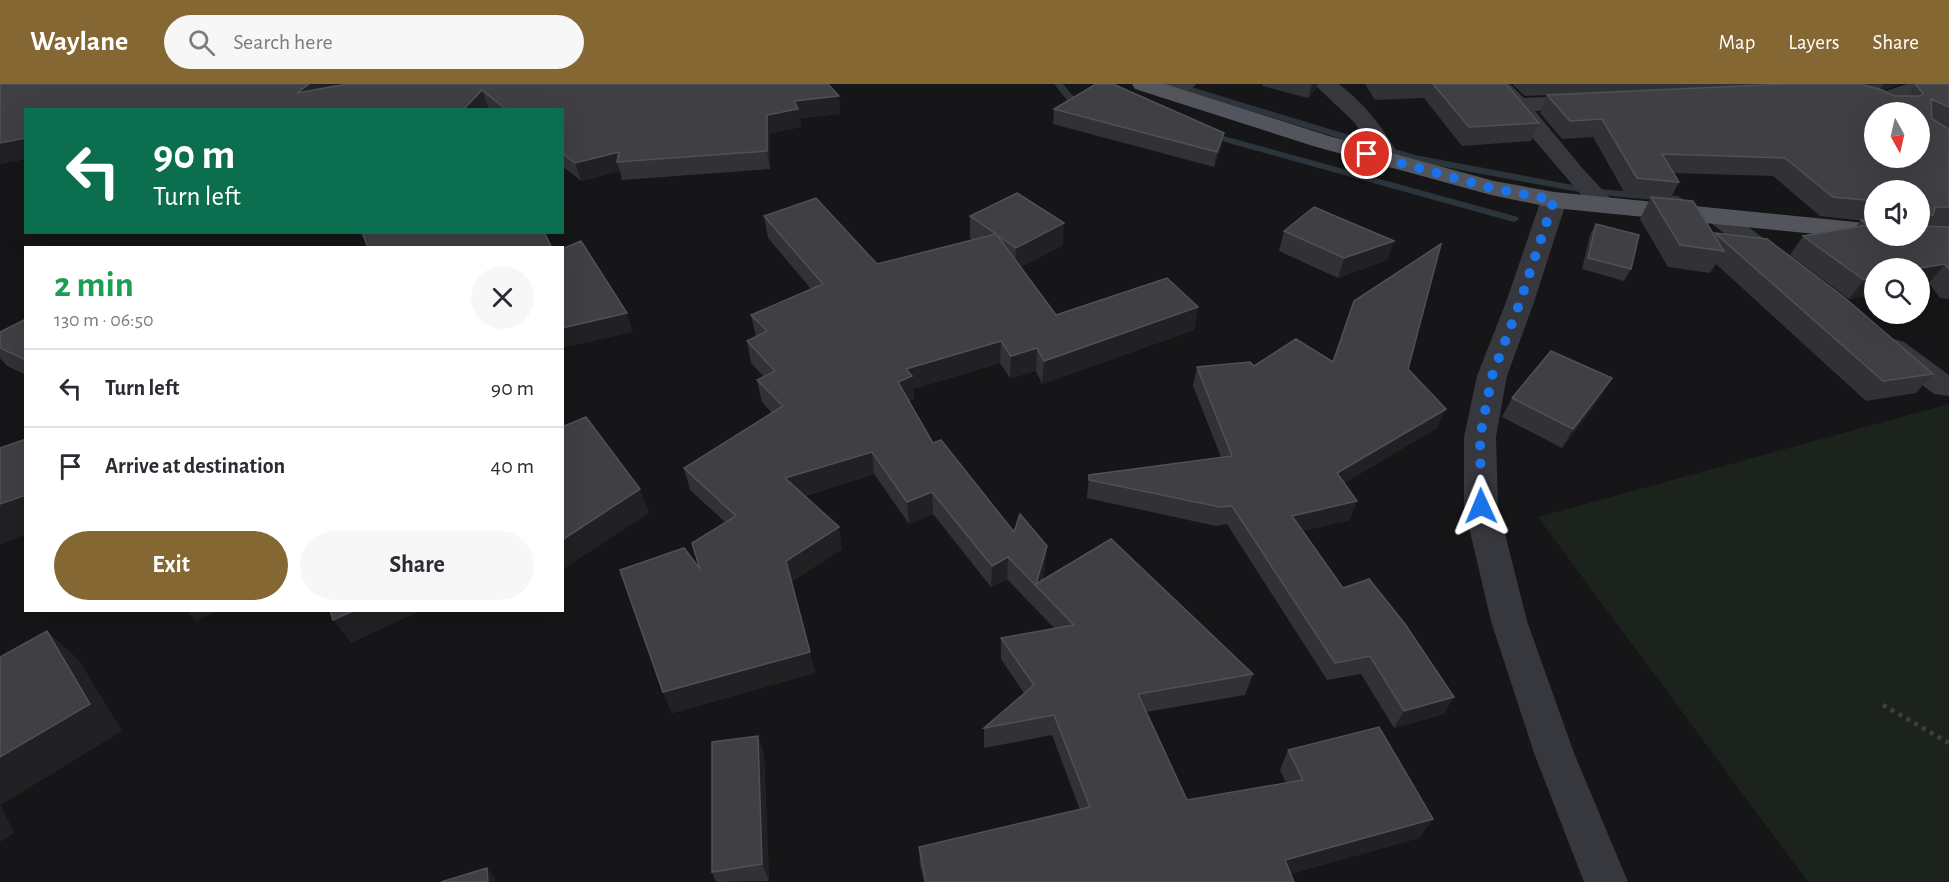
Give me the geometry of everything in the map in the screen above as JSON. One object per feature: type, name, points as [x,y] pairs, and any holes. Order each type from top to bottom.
[{"type":"main road","points":[[1143,84],[1176,88],[1390,161],[1491,188],[1554,200],[1864,231]]},
{"type":"street","points":[[1325,84],[1361,113],[1375,130],[1390,161]]},
{"type":"street","points":[[1498,84],[1519,105],[1602,204]]},
{"type":"street","points":[[1882,102],[1929,84]]},
{"type":"street","points":[[1519,105],[1612,101]]},
{"type":"street","points":[[1554,200],[1520,302],[1492,376],[1480,437],[1481,506],[1509,621],[1554,753],[1606,882]]},
{"type":"street","points":[[1720,218],[1796,276]]},
{"type":"street","points":[[1873,333],[1945,387]]},
{"type":"path","points":[[1883,705],[1949,744]]},
{"type":"shaded area","points":[[1949,404],[1949,882],[1808,882],[1538,517]]},
{"type":"building","points":[[0,84],[309,84],[297,93],[347,84],[828,84],[839,96],[794,101],[798,109],[767,115],[767,151],[617,162],[619,152],[575,163],[564,155],[564,108],[504,108],[482,90],[465,108],[24,108],[24,138],[0,143]]},
{"type":"building","points":[[1096,84],[1113,84],[1224,133],[1217,152],[1054,109]]},
{"type":"building","points":[[1433,84],[1506,84],[1539,123],[1469,127]]},
{"type":"building","points":[[1786,84],[1860,84],[1894,96],[1921,96],[1923,93],[1915,84],[1949,84],[1949,107],[1931,99],[1932,119],[1949,129],[1949,207],[1935,207],[1933,215],[1930,215],[1930,180],[1864,180],[1864,200],[1833,197],[1785,158],[1662,154],[1679,182],[1637,178],[1602,119],[1570,121],[1547,95]]},
{"type":"building","points":[[1017,193],[1064,223],[1016,248],[997,235],[1056,315],[1167,278],[1198,307],[1044,361],[1037,348],[1011,356],[1001,341],[906,369],[912,376],[898,382],[933,443],[941,440],[1014,532],[1020,514],[1047,546],[1036,584],[1111,539],[1253,674],[1138,694],[1187,800],[1303,780],[1288,750],[1379,727],[1433,819],[1285,860],[1294,882],[926,882],[919,847],[1090,807],[1054,715],[984,728],[1034,685],[1001,638],[1074,625],[1008,557],[992,566],[932,492],[907,502],[872,452],[785,478],[839,527],[786,561],[810,652],[663,692],[620,570],[684,548],[700,569],[692,543],[736,516],[684,468],[783,406],[757,380],[775,371],[747,341],[767,331],[751,315],[823,284],[764,216],[816,198],[877,264],[996,234],[970,216]]},
{"type":"building","points":[[1651,197],[1693,201],[1724,251],[1680,245]]},
{"type":"building","points":[[1314,207],[1394,241],[1344,258],[1284,231]]},
{"type":"building","points":[[1596,224],[1639,235],[1631,269],[1588,258]]},
{"type":"building","points":[[1864,226],[1864,246],[1930,246],[1930,226],[1949,227],[1949,269],[1945,264],[1930,266],[1930,258],[1864,258],[1864,280],[1803,236]]},
{"type":"building","points":[[1715,233],[1767,239],[1864,314],[1864,324],[1875,324],[1933,374],[1883,381]]},
{"type":"building","points":[[363,234],[545,234],[551,246],[367,246]]},
{"type":"building","points":[[581,241],[627,313],[564,328],[564,248]]},
{"type":"building","points":[[1441,244],[1408,369],[1446,409],[1337,473],[1357,501],[1292,516],[1343,588],[1369,579],[1405,624],[1454,697],[1404,711],[1370,656],[1335,663],[1232,506],[1220,507],[1089,480],[1089,475],[1232,456],[1197,367],[1250,362],[1254,366],[1296,339],[1333,362],[1354,301]]},
{"type":"building","points":[[24,320],[24,359],[0,348],[0,332]]},
{"type":"building","points":[[1551,351],[1612,378],[1573,429],[1512,398]]},
{"type":"building","points":[[586,417],[640,489],[564,539],[564,426]]},
{"type":"building","points":[[24,440],[24,496],[0,504],[0,448]]},
{"type":"building","points":[[331,612],[351,612],[333,620]]},
{"type":"building","points":[[47,631],[90,704],[0,757],[0,657]]},
{"type":"building","points":[[758,736],[762,864],[712,872],[712,742]]},
{"type":"building","points":[[487,868],[488,882],[441,882]]},
{"type":"waterway","points":[[1058,84],[1070,98],[1089,103]]},
{"type":"waterway","points":[[1188,89],[1413,158],[1589,191],[1678,199]]},
{"type":"waterway","points":[[1206,134],[1514,219]]},
{"type":"route","points":[[1367,154],[1491,188],[1554,200],[1520,302],[1492,376],[1480,437],[1481,506]]}]
